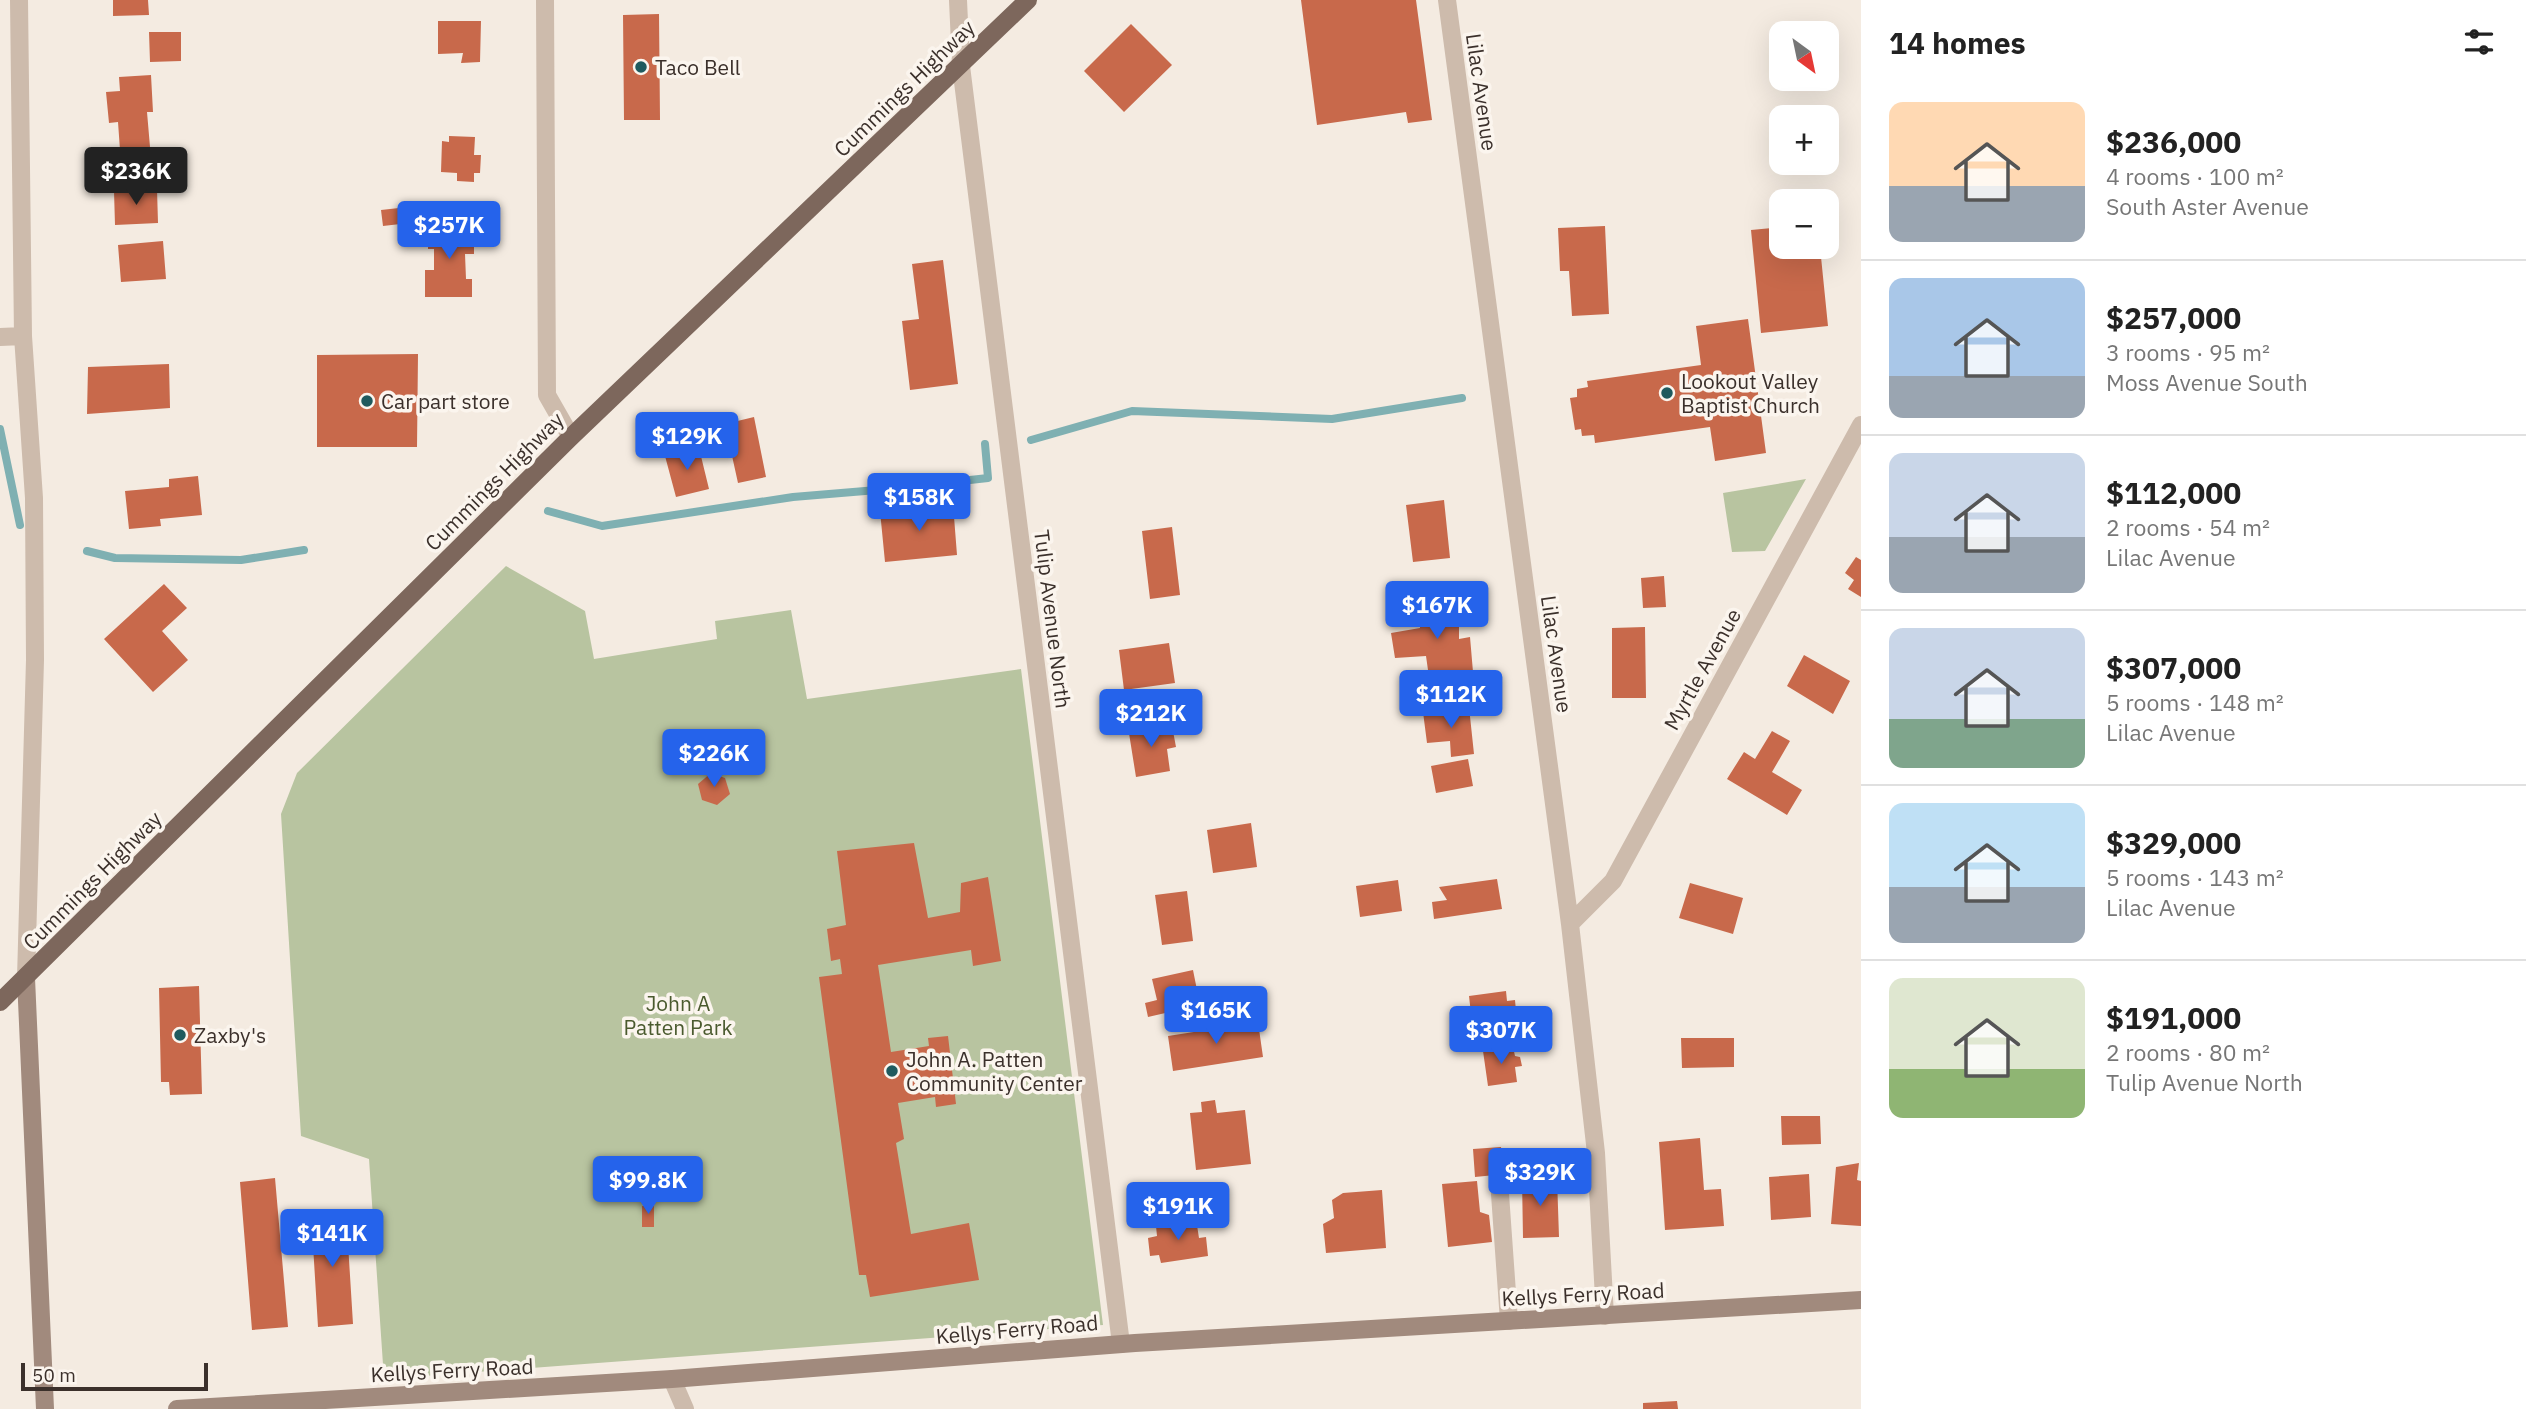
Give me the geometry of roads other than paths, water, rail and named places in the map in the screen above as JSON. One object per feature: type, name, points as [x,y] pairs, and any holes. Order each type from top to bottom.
[{"type":"main road","name":"Cummings Highway","points":[[0,1002],[571,437],[1028,0]]},
{"type":"street","points":[[19,0],[23,336],[34,498],[35,660],[26,978],[45,1409]]},
{"type":"street","points":[[545,0],[547,396],[571,437]]},
{"type":"street","name":"Tulip Avenue North","points":[[958,0],[961,66],[1121,1344]]},
{"type":"street","name":"Lilac Avenue","points":[[1447,0],[1570,924],[1596,1153],[1605,1316]]},
{"type":"street","points":[[0,337],[23,336]]},
{"type":"street","name":"Myrtle Avenue","points":[[1570,924],[1613,881],[1861,425]]},
{"type":"street","points":[[1499,1180],[1509,1321]]},
{"type":"street","name":"Kellys Ferry Road","points":[[177,1409],[672,1379],[1121,1344],[1861,1300]]},
{"type":"street","points":[[672,1379],[685,1409]]},
{"type":"waterway","points":[[1031,440],[1132,411],[1332,419],[1462,398]]},
{"type":"waterway","points":[[0,429],[20,525]]},
{"type":"waterway","points":[[548,511],[602,526],[793,497],[988,478],[985,444]]},
{"type":"waterway","points":[[87,551],[115,558],[241,560],[304,550]]},
{"type":"place","name":"Taco Bell","points":[[641,67]]},
{"type":"place","name":"Lookout Valley Baptist Church","points":[[1667,393]]},
{"type":"place","name":"Car part store","points":[[367,401]]},
{"type":"place","name":"Zaxby's","points":[[180,1035]]},
{"type":"place","name":"John A. Patten Community Center","points":[[892,1071]]},
{"type":"park label","name":"John A Patten Park","points":[[678,1015]]}]
